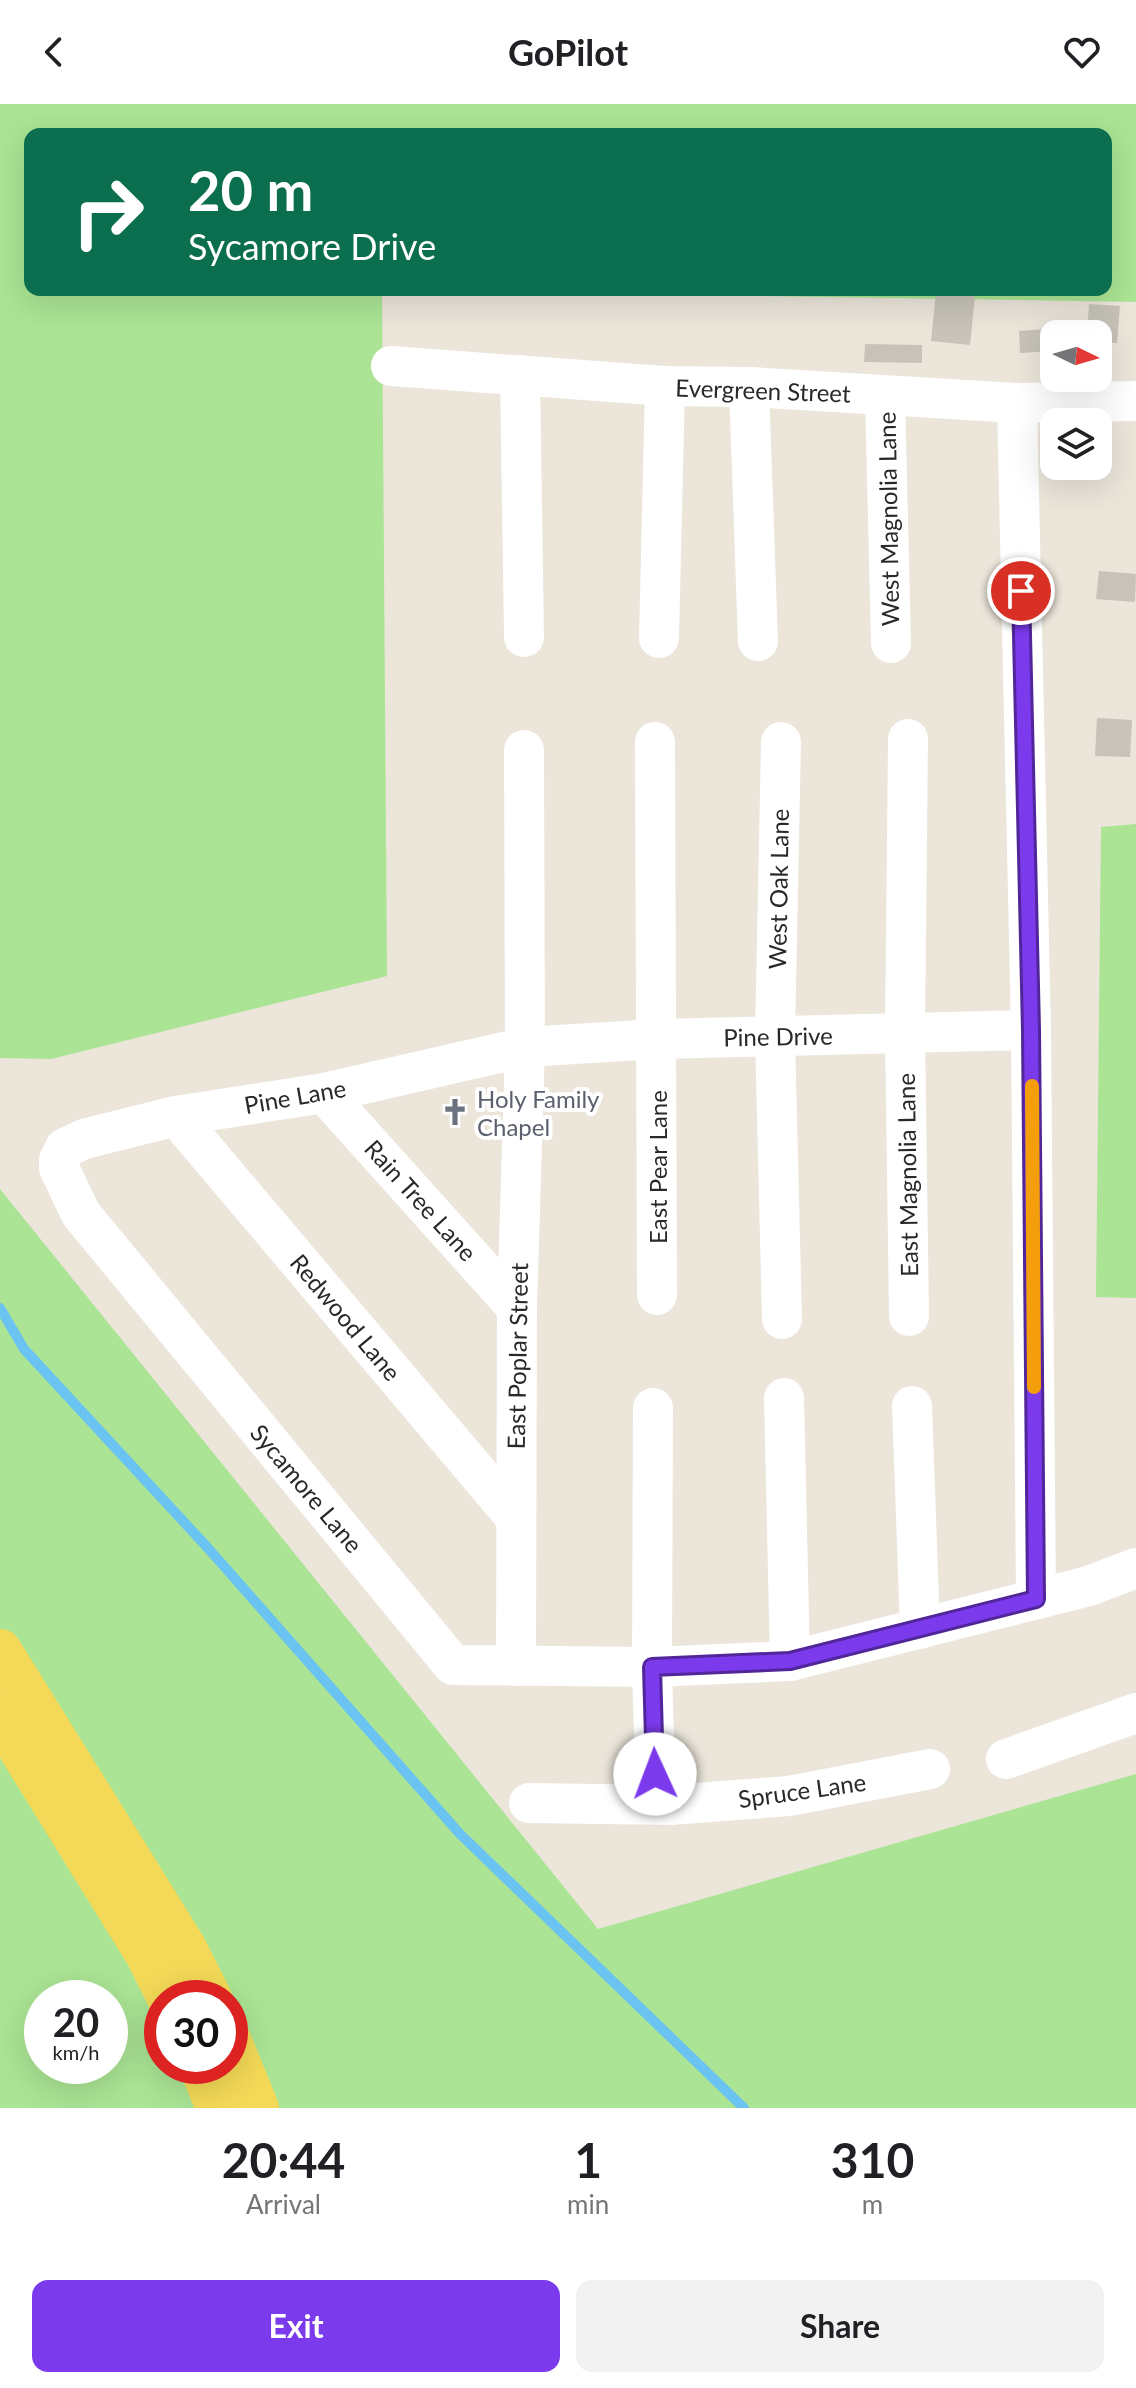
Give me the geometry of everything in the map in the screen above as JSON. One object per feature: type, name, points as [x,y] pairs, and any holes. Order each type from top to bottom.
[{"type":"main road","points":[[0,1651],[44,1755],[160,1980]]},
{"type":"main road","points":[[0,1716],[44,1755],[184,1947],[201,1980]]},
{"type":"main road","points":[[208,2084],[218,2108]]},
{"type":"main road","points":[[247,2084],[257,2108]]},
{"type":"street","name":"Evergreen Street","points":[[391,366],[665,386],[749,387],[1017,403],[1136,401]]},
{"type":"street","points":[[520,375],[524,637]]},
{"type":"street","points":[[659,638],[665,386]]},
{"type":"street","points":[[749,387],[758,641]]},
{"type":"street","name":"West Magnolia Lane","points":[[885,396],[891,643]]},
{"type":"street","points":[[1017,403],[1031,1030],[1036,1599]]},
{"type":"street","name":"East Magnolia Lane","points":[[908,739],[905,1033],[909,1316]]},
{"type":"street","name":"East Pear Lane","points":[[655,742],[657,1295]]},
{"type":"street","name":"West Oak Lane","points":[[781,742],[775,1037],[782,1319]]},
{"type":"street","name":"East Poplar Street","points":[[516,1666],[517,1308],[525,1047],[524,750]]},
{"type":"street","name":"Pine Drive","points":[[525,1047],[657,1039],[1031,1030]]},
{"type":"street","name":"Pine Lane","points":[[65,1148],[84,1139],[176,1116],[324,1093],[525,1047]]},
{"type":"street","name":"Rain Tree Lane","points":[[324,1093],[517,1308]]},
{"type":"street","name":"Redwood Lane","points":[[176,1116],[515,1517]]},
{"type":"street","name":"Sycamore Lane","points":[[65,1148],[59,1168],[81,1214],[453,1665],[652,1667],[790,1661],[1089,1586],[1136,1568]]},
{"type":"street","points":[[784,1398],[790,1661]]},
{"type":"street","points":[[912,1406],[920,1629]]},
{"type":"street","points":[[653,1408],[652,1667],[655,1774],[670,1805]]},
{"type":"street","points":[[1006,1759],[1136,1713]]},
{"type":"street","name":"Spruce Lane","points":[[529,1803],[670,1805],[789,1796],[930,1769]]},
{"type":"green space","points":[[0,104],[1136,104],[1136,302],[762,296],[1112,296],[1112,128],[24,128],[24,296],[382,296],[387,976],[51,1059],[0,1058]]},
{"type":"green space","points":[[1136,824],[1136,1298],[1096,1297],[1101,827]]},
{"type":"green space","points":[[0,1189],[598,1929],[1136,1774],[1136,2108],[0,2108]]},
{"type":"building","points":[[936,296],[975,296],[970,345],[931,341]]},
{"type":"building","points":[[1089,304],[1120,306],[1117,343],[1112,343],[1112,320],[1088,320]]},
{"type":"building","points":[[1040,330],[1040,352],[1020,353],[1019,331]]},
{"type":"building","points":[[865,344],[922,345],[922,363],[864,362]]},
{"type":"building","points":[[1099,571],[1136,574],[1135,602],[1096,599]]},
{"type":"building","points":[[1097,718],[1132,720],[1130,757],[1095,756]]},
{"type":"waterway","points":[[0,1308],[24,1349],[207,1547],[460,1834],[744,2108]]},
{"type":"slow traffic","points":[[1032,1086],[1034,1387]]},
{"type":"place","name":"Holy Family Chapel","points":[[455,1112]]},
{"type":"route","points":[[655,1774],[652,1667],[790,1661],[1036,1599],[1031,1030],[1021,591]]}]
